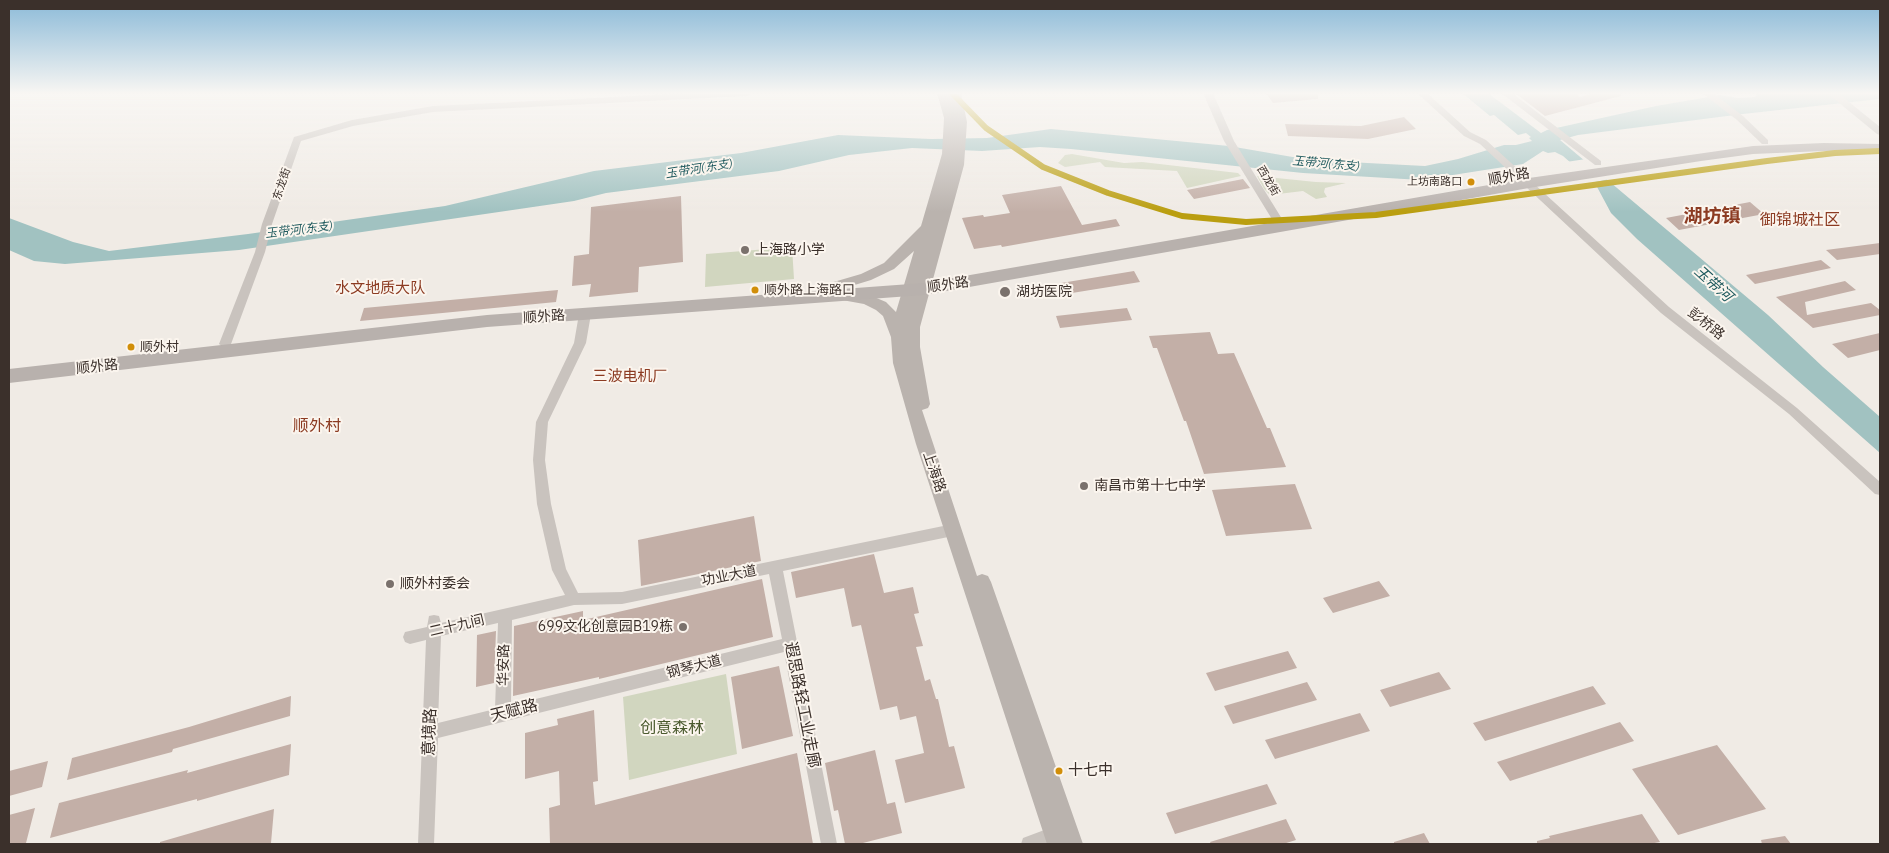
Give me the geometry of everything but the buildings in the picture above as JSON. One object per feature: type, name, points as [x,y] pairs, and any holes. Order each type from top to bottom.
[{"type":"main road","name":"上海路","points":[[955,133],[954,153],[928,225],[918,286],[912,348],[926,421],[1072,844]]},
{"type":"main road","name":"顺外路","points":[[9,376],[487,321],[842,296],[918,286],[1280,223],[1520,175],[1565,173],[1766,142],[1880,142]]},
{"type":"main road","name":"顺外路","points":[[1602,167],[1753,150],[1824,147],[1880,148]]},
{"type":"main road","name":"上海路","points":[[954,153],[958,165],[918,286],[900,324],[898,340],[900,363],[953,530],[1056,839]]},
{"type":"main road","points":[[825,289],[857,280],[888,266],[908,249],[928,225]]},
{"type":"main road","name":"顺外路","points":[[9,368],[495,314],[825,289],[918,286]]},
{"type":"main road","points":[[842,296],[867,299],[881,306],[890,314],[898,340]]},
{"type":"street","name":"东龙街","points":[[225,344],[260,252],[267,224],[297,139],[318,133]]},
{"type":"street","name":"西龙街","points":[[1225,133],[1280,223]]},
{"type":"street","name":"彭桥路","points":[[1465,133],[1483,142],[1665,310],[1793,411],[1880,490]]},
{"type":"street","points":[[1558,133],[1602,167]]},
{"type":"street","points":[[1756,133],[1766,142]]},
{"type":"street","points":[[574,599],[559,570],[544,504],[539,460],[542,422],[580,343],[585,314]]},
{"type":"street","name":"功业大道","points":[[505,615],[574,599],[622,598],[953,530]]},
{"type":"street","name":"遐思路轻工业走廊","points":[[775,566],[829,844]]},
{"type":"street","name":"二十九间","points":[[410,637],[434,626],[505,615]]},
{"type":"street","name":"华安路","points":[[503,714],[505,615]]},
{"type":"street","name":"意境路","points":[[426,844],[434,626]]},
{"type":"street","name":"钢琴大道","points":[[599,691],[790,644]]},
{"type":"street","name":"天赋路","points":[[430,732],[599,691]]},
{"type":"street","points":[[1029,844],[1056,839]]},
{"type":"green space","points":[[1072,154],[1124,163],[1142,162],[1238,173],[1241,176],[1187,188],[1177,171],[1105,167],[1100,162],[1065,167],[1058,163],[1065,155]]},
{"type":"green space","points":[[1257,176],[1346,183],[1325,188],[1324,192],[1327,197],[1316,199],[1303,191],[1270,195],[1264,189]]},
{"type":"green space","points":[[792,247],[794,279],[705,287],[706,254]]},
{"type":"green space","name":"创意森林","points":[[726,674],[737,754],[629,780],[623,697]]},
{"type":"water","points":[[1024,133],[1091,133],[1229,146],[1310,160],[1425,166],[1458,159],[1504,145],[1516,145],[1532,141],[1529,138],[1531,137],[1526,133],[1518,135],[1515,133],[1595,133],[1560,140],[1768,315],[1880,417],[1880,453],[1637,239],[1611,213],[1596,185],[1563,156],[1555,152],[1548,153],[1543,151],[1523,164],[1421,180],[1303,173],[1040,147],[982,151],[912,148],[849,155],[779,171],[606,193],[574,201],[239,250],[65,264],[34,261],[9,250],[9,218],[73,242],[109,251],[248,234],[445,206],[594,171],[741,153],[838,135],[931,139],[987,138]]},
{"type":"pier","points":[[1586,159],[1610,179],[1590,183],[1566,162]]},
{"type":"transit line","points":[[993,133],[1043,167],[1108,193],[1182,216],[1246,222],[1376,215],[1767,161],[1835,153],[1880,151]]},
{"type":"place","name":"上坊南路口","points":[[1471,182]]},
{"type":"place","name":"上海路小学","points":[[745,250]]},
{"type":"place","name":"顺外路上海路口","points":[[755,290]]},
{"type":"place","name":"湖坊医院","points":[[1005,292]]},
{"type":"place","name":"顺外村","points":[[131,347]]},
{"type":"place","name":"南昌市第十七中学","points":[[1084,486]]},
{"type":"place","name":"顺外村委会","points":[[390,584]]},
{"type":"place","name":"699文化创意园B19栋","points":[[683,627]]},
{"type":"place","name":"十七中","points":[[1059,771]]},
{"type":"district","name":"湖坊镇","points":[[1712,217]]},
{"type":"district","name":"御锦城社区","points":[[1800,220]]},
{"type":"district","name":"水文地质大队","points":[[380,289]]},
{"type":"district","name":"三波电机厂","points":[[630,377]]},
{"type":"district","name":"顺外村","points":[[317,426]]},
{"type":"water label","name":"玉带河(东支)","points":[[1326,164]]},
{"type":"water label","name":"玉带河(东支)","points":[[699,169]]},
{"type":"water label","name":"玉带河(东支)","points":[[299,230]]},
{"type":"water label","name":"玉带河","points":[[1713,284]]}]
